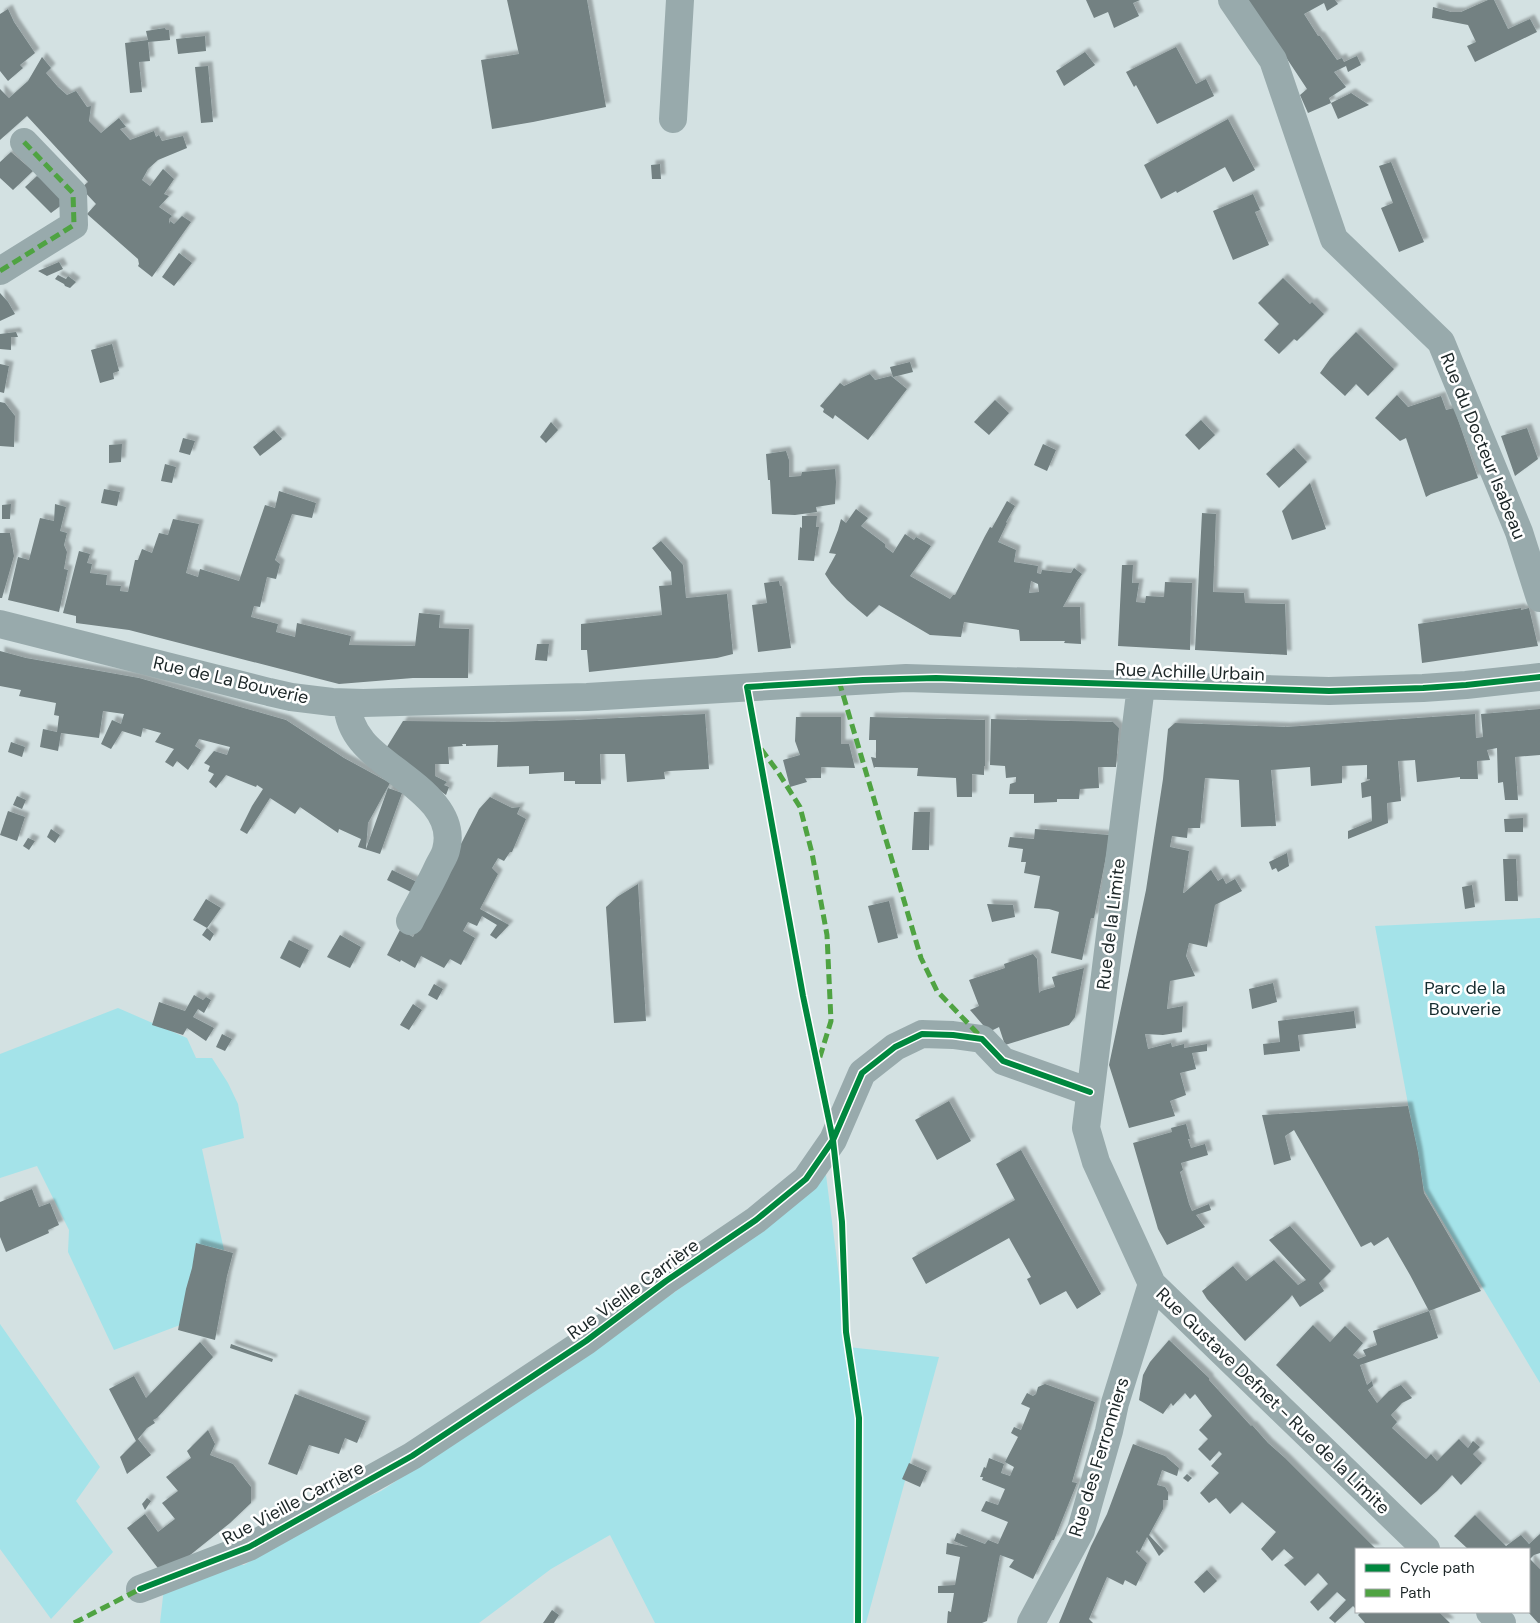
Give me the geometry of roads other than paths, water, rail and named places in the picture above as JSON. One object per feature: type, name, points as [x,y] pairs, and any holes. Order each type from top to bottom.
[{"type":"street","points":[[673,119],[680,0]]},
{"type":"street","name":"Rue du Docteur Isabeau","points":[[1232,0],[1273,60],[1334,239],[1440,342],[1519,532],[1540,598]]},
{"type":"street","points":[[0,271],[74,225],[73,193],[24,142]]},
{"type":"street","name":"Rue de La Bouverie","points":[[0,624],[291,697],[347,703],[587,697]]},
{"type":"street","name":"Rue Achille Urbain","points":[[587,697],[838,681],[936,678],[1293,691],[1384,690],[1466,685],[1540,677]]},
{"type":"street","name":"Rue de la Limite","points":[[1096,1162],[1086,1128],[1141,686]]},
{"type":"street","points":[[347,703],[351,724],[362,741],[432,800],[445,822],[446,849],[434,877],[410,921]]},
{"type":"street","name":"Rue Vieille Carrière","points":[[140,1589],[249,1548],[412,1456],[586,1341],[666,1281],[756,1220],[806,1179],[833,1140],[862,1073],[895,1047],[922,1034],[982,1038],[1003,1061],[1090,1092]]},
{"type":"street","name":"Rue Gustave Defnet - Rue de la Limite","points":[[1096,1162],[1152,1284],[1425,1548]]},
{"type":"street","name":"Rue des Ferronniers","points":[[1031,1623],[1081,1530],[1115,1403],[1152,1284]]},
{"type":"street","points":[[1491,1613],[1502,1623]]},
{"type":"park label","name":"Parc de la Bouverie","points":[[1465,998]]}]
